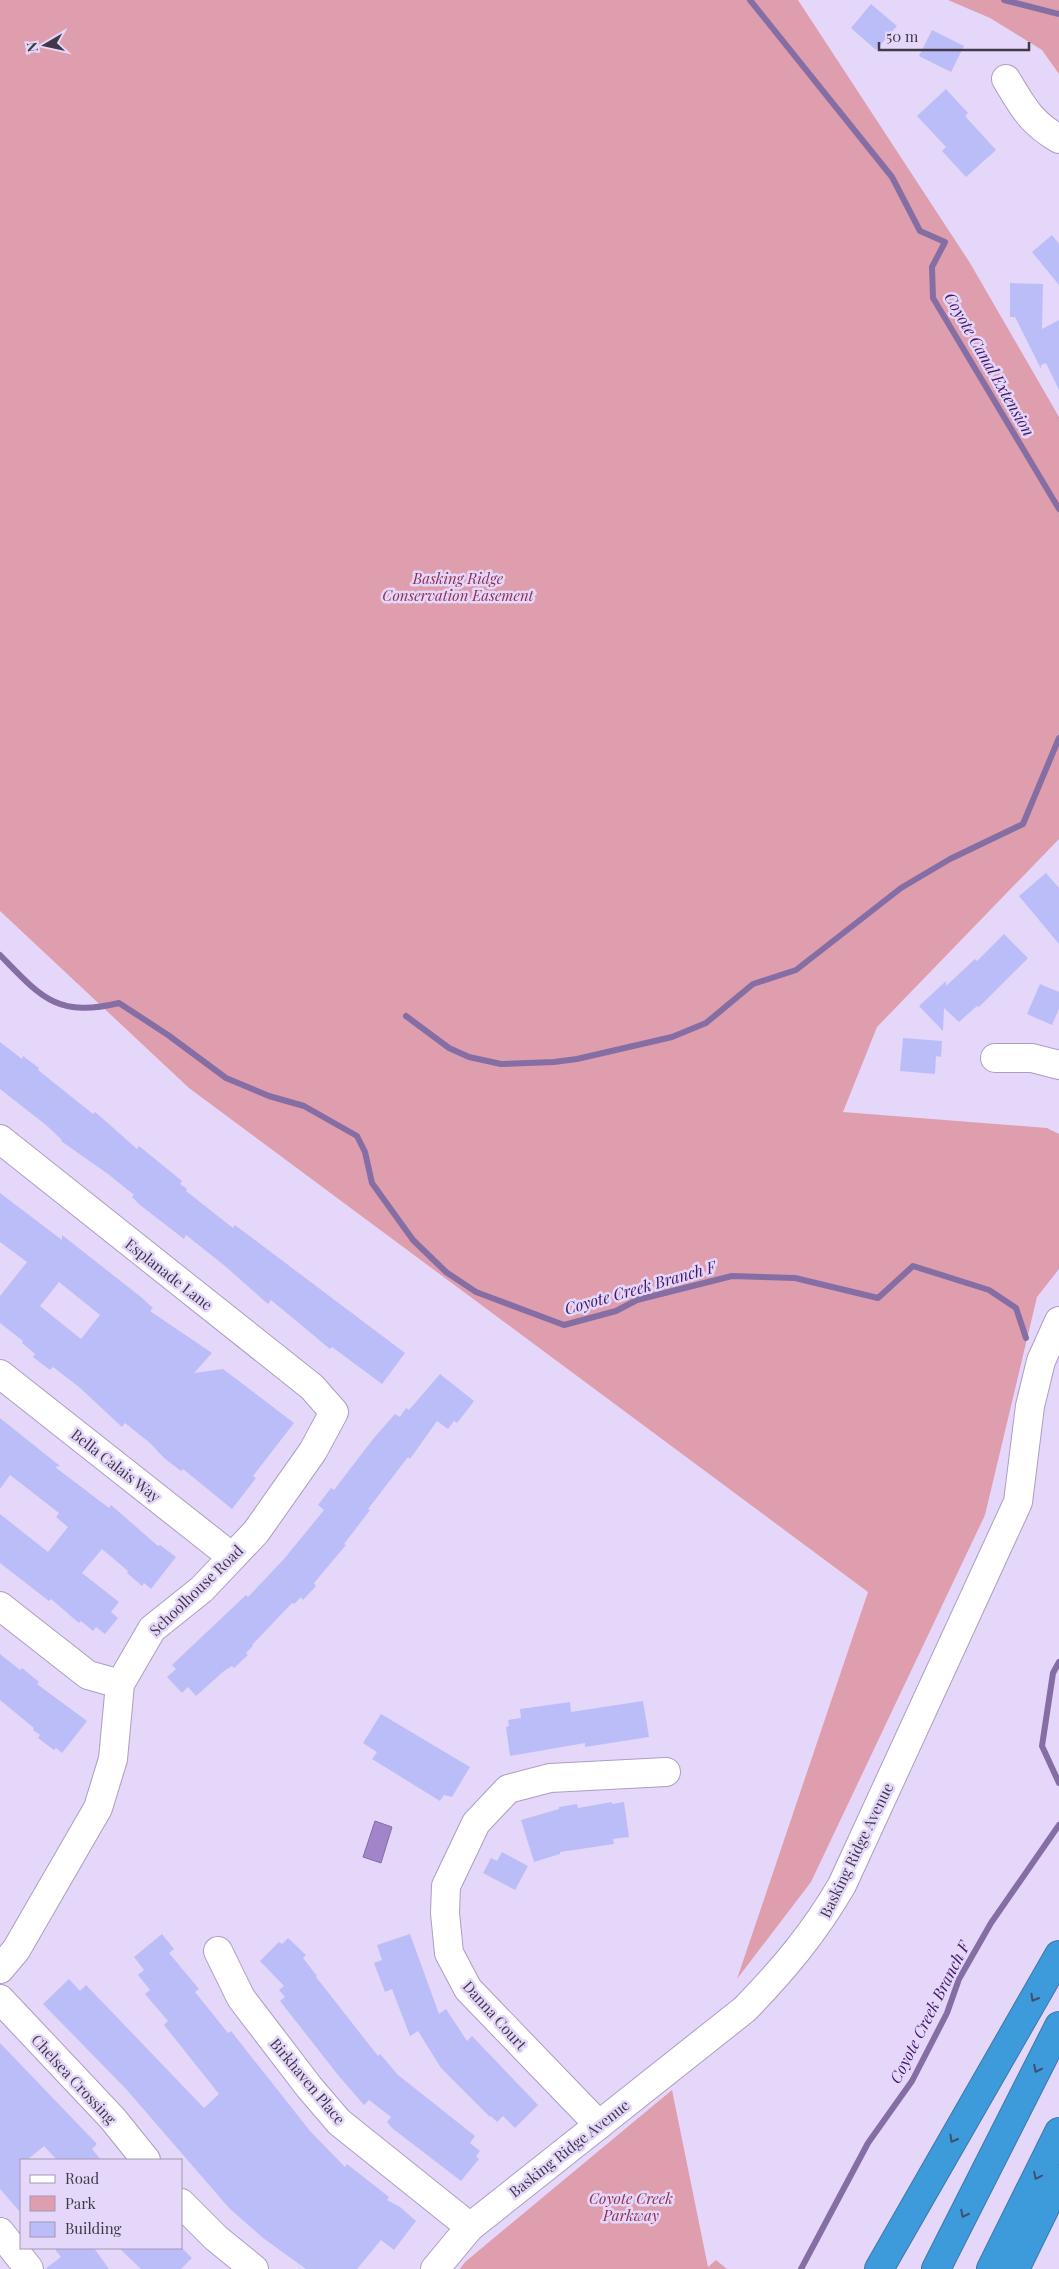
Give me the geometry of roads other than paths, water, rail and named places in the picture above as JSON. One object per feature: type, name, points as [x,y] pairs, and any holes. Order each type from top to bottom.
[{"type":"highway","points":[[879,2269],[1059,1955]]},
{"type":"highway","points":[[936,2269],[1059,2026]]},
{"type":"highway","points":[[991,2269],[1059,2132]]},
{"type":"highway","points":[[1015,2269],[1059,2179]]},
{"type":"street","points":[[1006,79],[1028,117],[1044,131],[1059,139]]},
{"type":"street","points":[[995,1058],[1032,1058],[1059,1065]]},
{"type":"street","name":"Esplanade Lane","points":[[0,1139],[312,1387],[334,1412]]},
{"type":"street","name":"Basking Ridge Avenue","points":[[435,2269],[470,2227],[746,2009],[784,1969],[824,1915],[842,1885],[1018,1502],[1030,1406],[1041,1360],[1059,1320]]},
{"type":"street","name":"Bella Calais Way","points":[[0,1374],[232,1557]]},
{"type":"street","name":"Schoolhouse Road","points":[[0,1969],[16,1950],[98,1808],[113,1759],[120,1684],[152,1629],[202,1588],[256,1532],[312,1451],[334,1412]]},
{"type":"street","points":[[0,1606],[88,1675],[120,1684]]},
{"type":"street","name":"Danna Court","points":[[599,2125],[468,1989],[449,1953],[445,1913],[446,1886],[476,1823],[508,1789],[550,1778],[666,1772]]},
{"type":"street","name":"Birkhaven Place","points":[[218,1951],[241,1998],[309,2087],[339,2122],[470,2227]]},
{"type":"street","name":"Chelsea Crossing","points":[[0,1999],[113,2119],[145,2159]]},
{"type":"street","points":[[182,2204],[216,2238],[254,2269]]},
{"type":"street","points":[[0,2232],[29,2269]]},
{"type":"waterway","name":"Coyote Canal Extension","points":[[750,0],[892,177],[920,231],[945,242],[932,267],[933,298],[1059,509]]},
{"type":"waterway","name":"Coyote Canal Extension","points":[[1004,0],[1059,14]]},
{"type":"waterway","name":"Coyote Canal Extension","points":[[406,1016],[449,1048],[469,1057],[501,1064],[577,1059],[672,1037],[706,1023],[753,984],[796,970],[901,888],[950,859],[1023,824],[1059,738]]},
{"type":"waterway","name":"Coyote Creek Branch F","points":[[0,955],[39,993],[52,1000],[80,1008],[119,1003],[168,1035],[226,1078],[269,1096],[304,1106],[357,1136],[365,1152],[372,1183],[413,1240],[446,1272],[476,1292],[564,1325],[616,1311],[637,1300],[732,1276],[795,1278],[878,1298],[913,1266],[989,1290],[1016,1308],[1026,1338]]},
{"type":"waterway","name":"Coyote Creek Branch F","points":[[1059,1662],[1053,1673],[1042,1746],[1059,1783]]},
{"type":"waterway","name":"Coyote Creek Branch F","points":[[801,2269],[868,2143],[912,2081],[947,2013],[959,1979],[991,1923],[1059,1825]]},
{"type":"park label","name":"Basking Ridge Conservation Easement","points":[[458,586]]},
{"type":"park label","name":"Coyote Creek Parkway","points":[[631,2206]]}]
